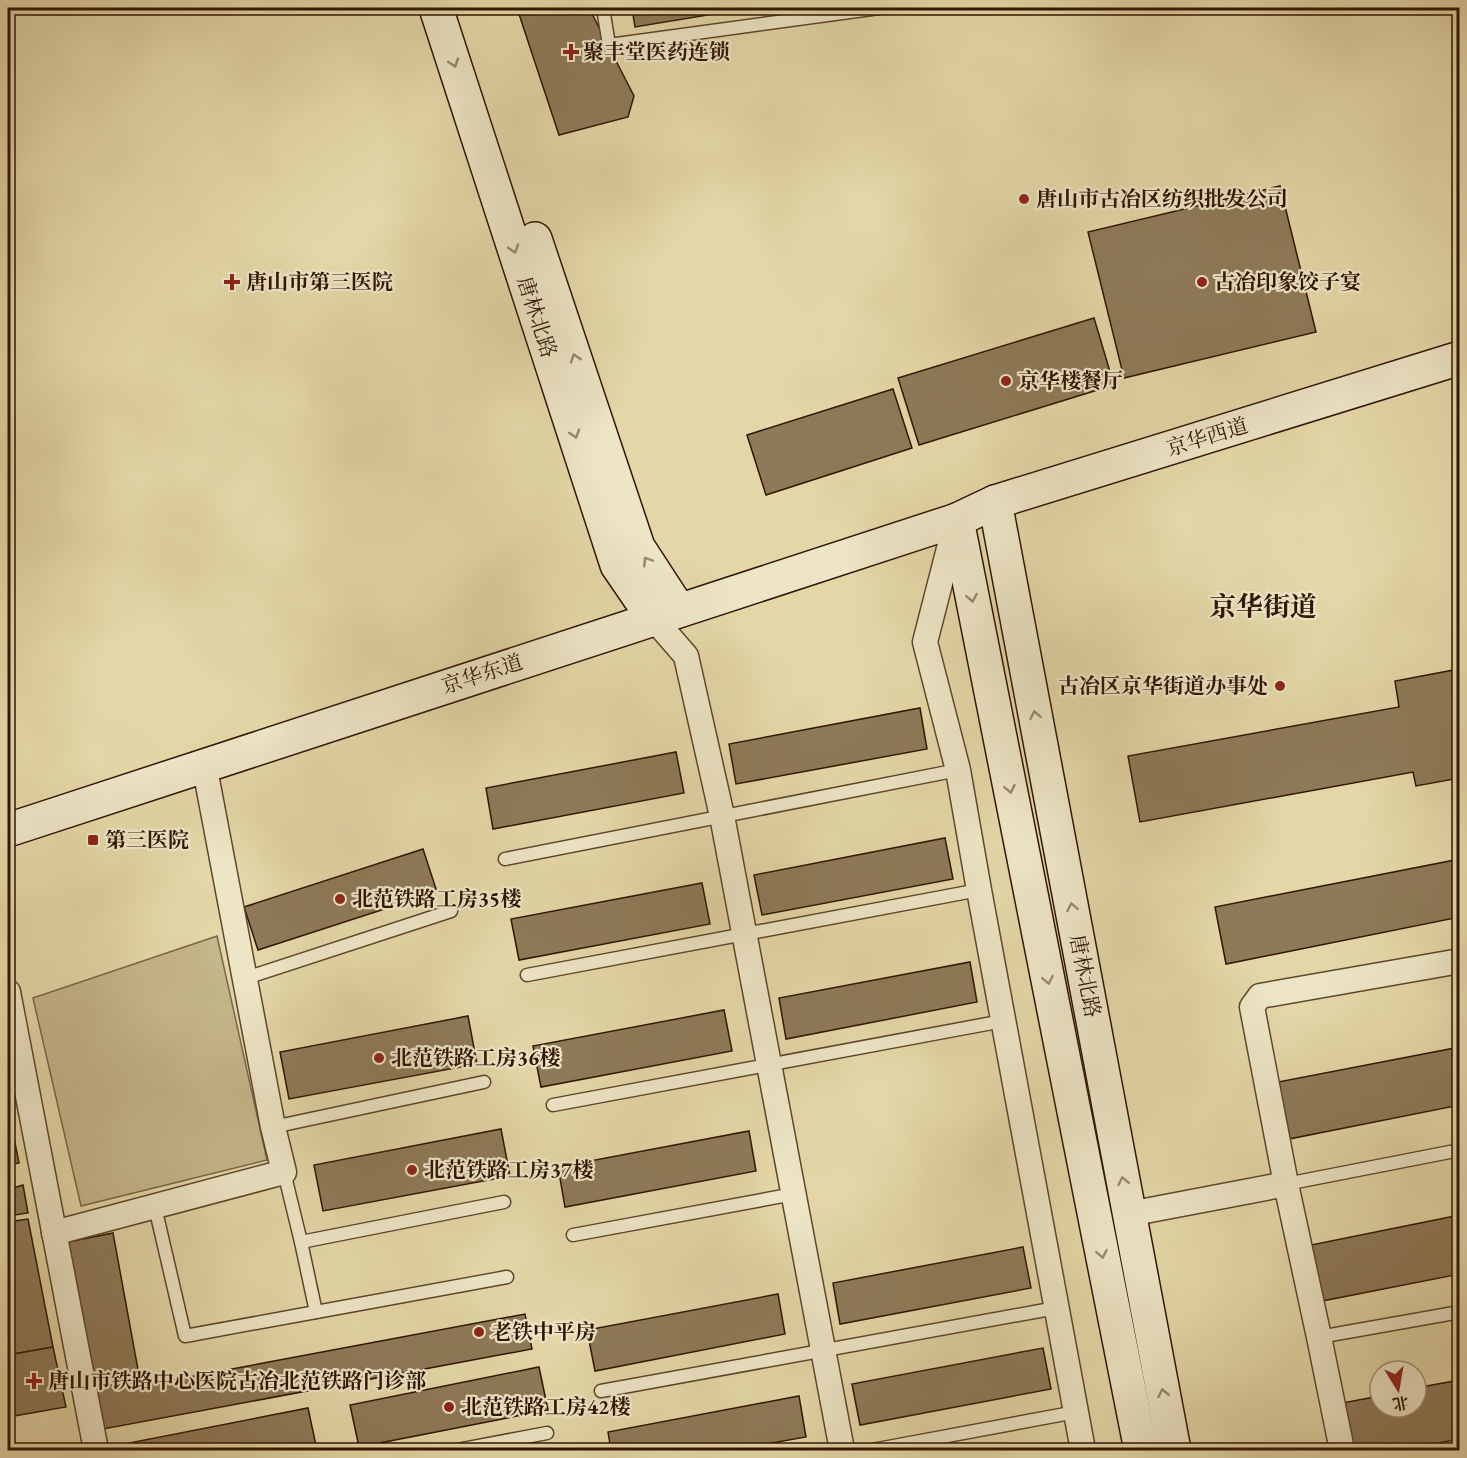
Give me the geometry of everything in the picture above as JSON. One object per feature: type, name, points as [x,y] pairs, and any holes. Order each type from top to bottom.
[{"type":"main road","name":"唐林北路","points":[[436,8],[617,565],[667,615]]},
{"type":"main road","name":"唐林北路","points":[[458,8],[638,547],[667,615]]},
{"type":"main road","name":"京华西道","points":[[957,520],[995,502],[1460,358]]},
{"type":"main road","name":"唐林北路","points":[[995,502],[1174,1450]]},
{"type":"main road","name":"唐林北路","points":[[957,520],[1141,1450]]},
{"type":"main road","name":"京华东道","points":[[8,830],[204,764],[957,520]]},
{"type":"street","points":[[957,520],[925,642],[958,770],[1083,1450]]},
{"type":"street","points":[[667,615],[686,656],[722,816],[842,1450]]},
{"type":"street","points":[[54,1233],[284,1172],[273,1127],[204,764]]},
{"type":"street","points":[[1342,1450],[1286,1184],[1252,1007],[1260,996],[1460,961]]},
{"type":"street","points":[[8,992],[13,1050],[54,1233],[96,1450]]},
{"type":"street","points":[[1129,1214],[1286,1184]]},
{"type":"lane","points":[[603,8],[609,45],[879,8]]},
{"type":"lane","points":[[505,859],[958,770]]},
{"type":"lane","points":[[527,975],[979,890]]},
{"type":"lane","points":[[246,978],[451,911]]},
{"type":"lane","points":[[553,1105],[1003,1021]]},
{"type":"lane","points":[[273,1127],[484,1083]]},
{"type":"lane","points":[[1286,1184],[1460,1150]]},
{"type":"lane","points":[[284,1172],[316,1312]]},
{"type":"lane","points":[[573,1235],[794,1194]]},
{"type":"lane","points":[[301,1242],[504,1202]]},
{"type":"lane","points":[[155,1207],[184,1336],[507,1276]]},
{"type":"lane","points":[[601,1391],[1056,1308]]},
{"type":"lane","points":[[1319,1337],[1460,1312]]},
{"type":"lane","points":[[872,1450],[1076,1412]]},
{"type":"lane","points":[[457,1450],[547,1433]]},
{"type":"shaded area","points":[[217,936],[267,1160],[81,1206],[33,998]]},
{"type":"building","name":"聚丰堂医药连锁","points":[[517,8],[589,8],[634,96],[628,117],[559,135]]},
{"type":"building","points":[[632,8],[750,8],[635,27]]},
{"type":"building","name":"古冶印象饺子宴","points":[[1280,186],[1316,332],[1124,378],[1088,232]]},
{"type":"building","name":"京华楼餐厅","points":[[1094,318],[1114,385],[919,445],[898,378]]},
{"type":"building","points":[[893,389],[912,448],[766,495],[747,435]]},
{"type":"building","name":"古冶区京华街道办事处","points":[[1459,669],[1460,778],[1416,786],[1413,772],[1140,822],[1128,756],[1399,707],[1395,681]]},
{"type":"building","points":[[920,708],[927,749],[736,784],[729,744]]},
{"type":"building","points":[[676,752],[684,793],[493,829],[486,788]]},
{"type":"building","points":[[945,838],[953,879],[762,915],[754,875]]},
{"type":"building","name":"北范铁路工房35楼","points":[[423,849],[437,892],[258,950],[244,907]]},
{"type":"building","points":[[1460,859],[1460,917],[1226,964],[1215,907]]},
{"type":"building","points":[[702,883],[710,924],[519,960],[511,919]]},
{"type":"building","points":[[970,962],[977,1002],[786,1039],[779,998]]},
{"type":"building","points":[[724,1010],[732,1051],[541,1087],[533,1046]]},
{"type":"building","name":"北范铁路工房36楼","points":[[468,1016],[477,1064],[289,1099],[280,1052]]},
{"type":"building","points":[[1460,1047],[1460,1105],[1289,1139],[1278,1082]]},
{"type":"building","points":[[8,1118],[10,1118],[19,1163],[8,1165]]},
{"type":"building","name":"北范铁路工房37楼","points":[[501,1129],[510,1176],[323,1211],[314,1165]]},
{"type":"building","points":[[749,1131],[756,1171],[565,1207],[558,1167]]},
{"type":"building","points":[[23,1185],[28,1213],[15,1215],[10,1189]]},
{"type":"building","points":[[1460,1215],[1460,1274],[1322,1301],[1311,1245]]},
{"type":"building","points":[[28,1219],[53,1347],[8,1355],[8,1222]]},
{"type":"building","name":"老铁中平房","points":[[113,1233],[141,1386],[525,1314],[532,1349],[98,1430],[63,1243]]},
{"type":"building","points":[[1023,1247],[1031,1288],[840,1324],[833,1283]]},
{"type":"building","points":[[778,1294],[785,1334],[595,1371],[587,1330]]},
{"type":"building","name":"唐山市铁路中心医院古冶北范铁路门诊部","points":[[53,1347],[66,1407],[8,1417],[8,1355]]},
{"type":"building","points":[[1043,1348],[1051,1389],[860,1425],[852,1384]]},
{"type":"building","name":"北范铁路工房42楼","points":[[539,1367],[548,1410],[359,1447],[350,1405]]},
{"type":"building","points":[[1460,1380],[1460,1439],[1401,1450],[1352,1450],[1342,1403],[1368,1398],[1368,1419],[1428,1419],[1428,1386]]},
{"type":"building","points":[[799,1396],[806,1437],[733,1450],[611,1450],[608,1432]]},
{"type":"building","points":[[308,1408],[317,1450],[125,1450],[124,1444]]},
{"type":"place","name":"聚丰堂医药连锁","points":[[571,52]]},
{"type":"place","name":"唐山市古冶区纺织批发公司","points":[[1024,199]]},
{"type":"place","name":"唐山市第三医院","points":[[232,282]]},
{"type":"place","name":"古冶印象饺子宴","points":[[1202,282]]},
{"type":"place","name":"京华楼餐厅","points":[[1006,381]]},
{"type":"place","name":"古冶区京华街道办事处","points":[[1280,686]]},
{"type":"place","name":"第三医院","points":[[93,840]]},
{"type":"place","name":"北范铁路工房35楼","points":[[340,899]]},
{"type":"place","name":"北范铁路工房36楼","points":[[379,1058]]},
{"type":"place","name":"北范铁路工房37楼","points":[[412,1170]]},
{"type":"place","name":"老铁中平房","points":[[479,1332]]},
{"type":"place","name":"唐山市铁路中心医院古冶北范铁路门诊部","points":[[34,1381]]},
{"type":"place","name":"北范铁路工房42楼","points":[[449,1407]]},
{"type":"district","name":"京华街道","points":[[1263,607]]}]
